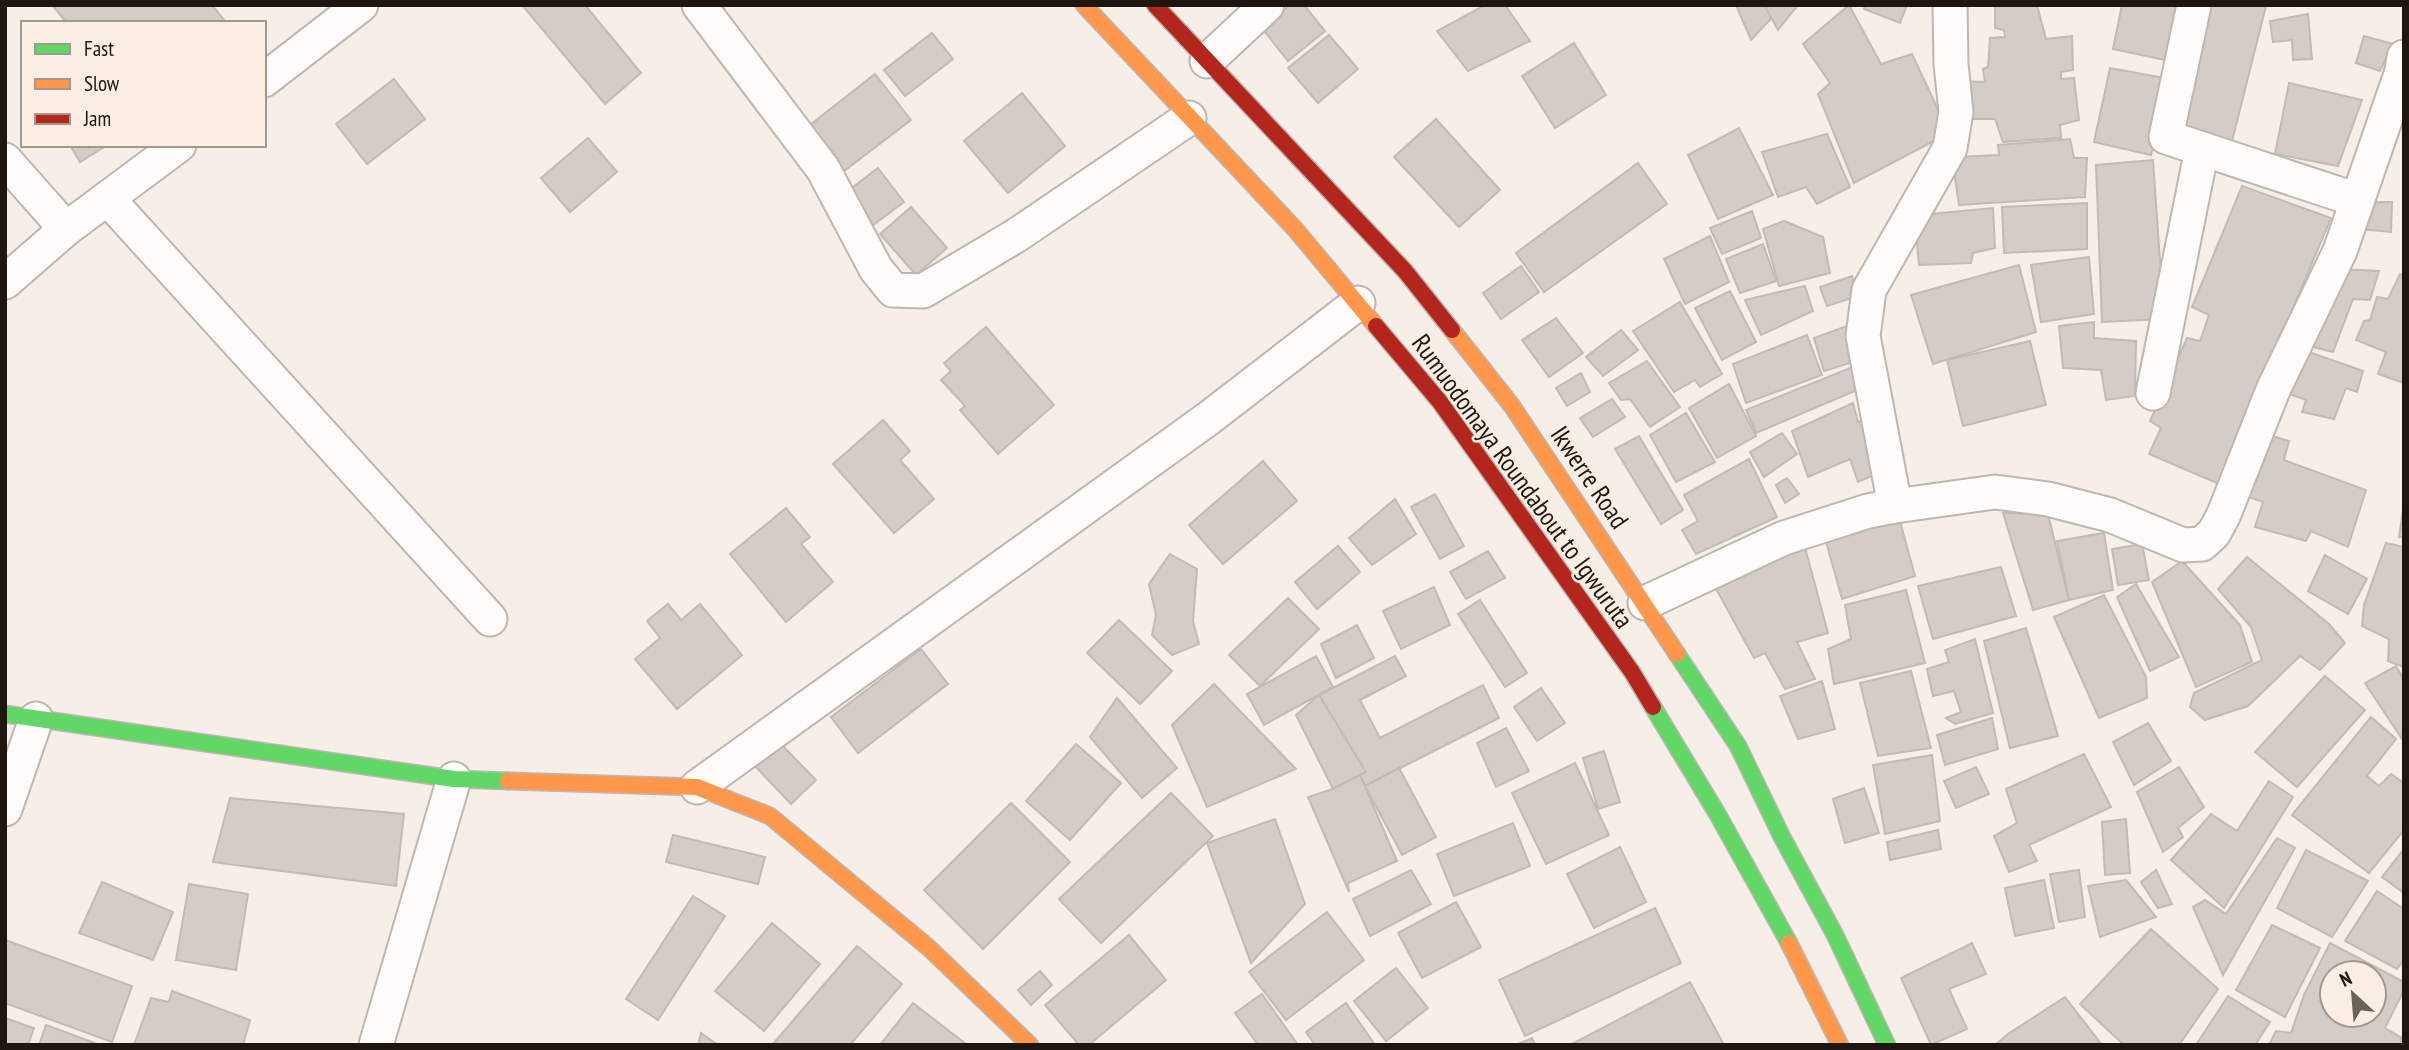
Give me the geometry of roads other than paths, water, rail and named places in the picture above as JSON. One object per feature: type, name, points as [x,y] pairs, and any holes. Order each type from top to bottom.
[{"type":"main road","name":"Rumuodomaya Roundabout to Igwuruta","points":[[1084,5],[1295,229],[1440,402],[1632,672],[1718,815],[1801,964],[1840,1045]]},
{"type":"main road","name":"Ikwerre Road","points":[[1155,5],[1405,271],[1512,406],[1738,746],[1782,837],[1835,935],[1887,1045]]},
{"type":"main road","points":[[21,716],[454,779],[697,787],[770,816],[929,948],[1030,1045]]},
{"type":"street","points":[[266,77],[361,5]]},
{"type":"street","points":[[699,5],[823,169],[876,269],[893,290],[923,291],[1017,235],[1189,118]]},
{"type":"street","points":[[1206,61],[1266,5]]},
{"type":"street","points":[[1895,506],[1863,336],[1869,290],[1950,148],[1956,112],[1951,64],[1950,5]]},
{"type":"street","points":[[2194,5],[2166,137],[2357,200]]},
{"type":"street","points":[[1644,603],[1784,538],[1868,511],[1995,492],[2048,499],[2110,515],[2183,545],[2202,544],[2214,533],[2224,514],[2273,390],[2340,251],[2402,71],[2404,57]]},
{"type":"street","points":[[5,282],[66,229],[175,147]]},
{"type":"street","points":[[2153,393],[2202,149]]},
{"type":"street","points":[[5,160],[66,229]]},
{"type":"street","points":[[108,199],[490,618]]},
{"type":"street","points":[[697,787],[1209,418],[1358,303]]},
{"type":"street","points":[[5,809],[21,716]]},
{"type":"street","points":[[376,1045],[454,779]]}]
